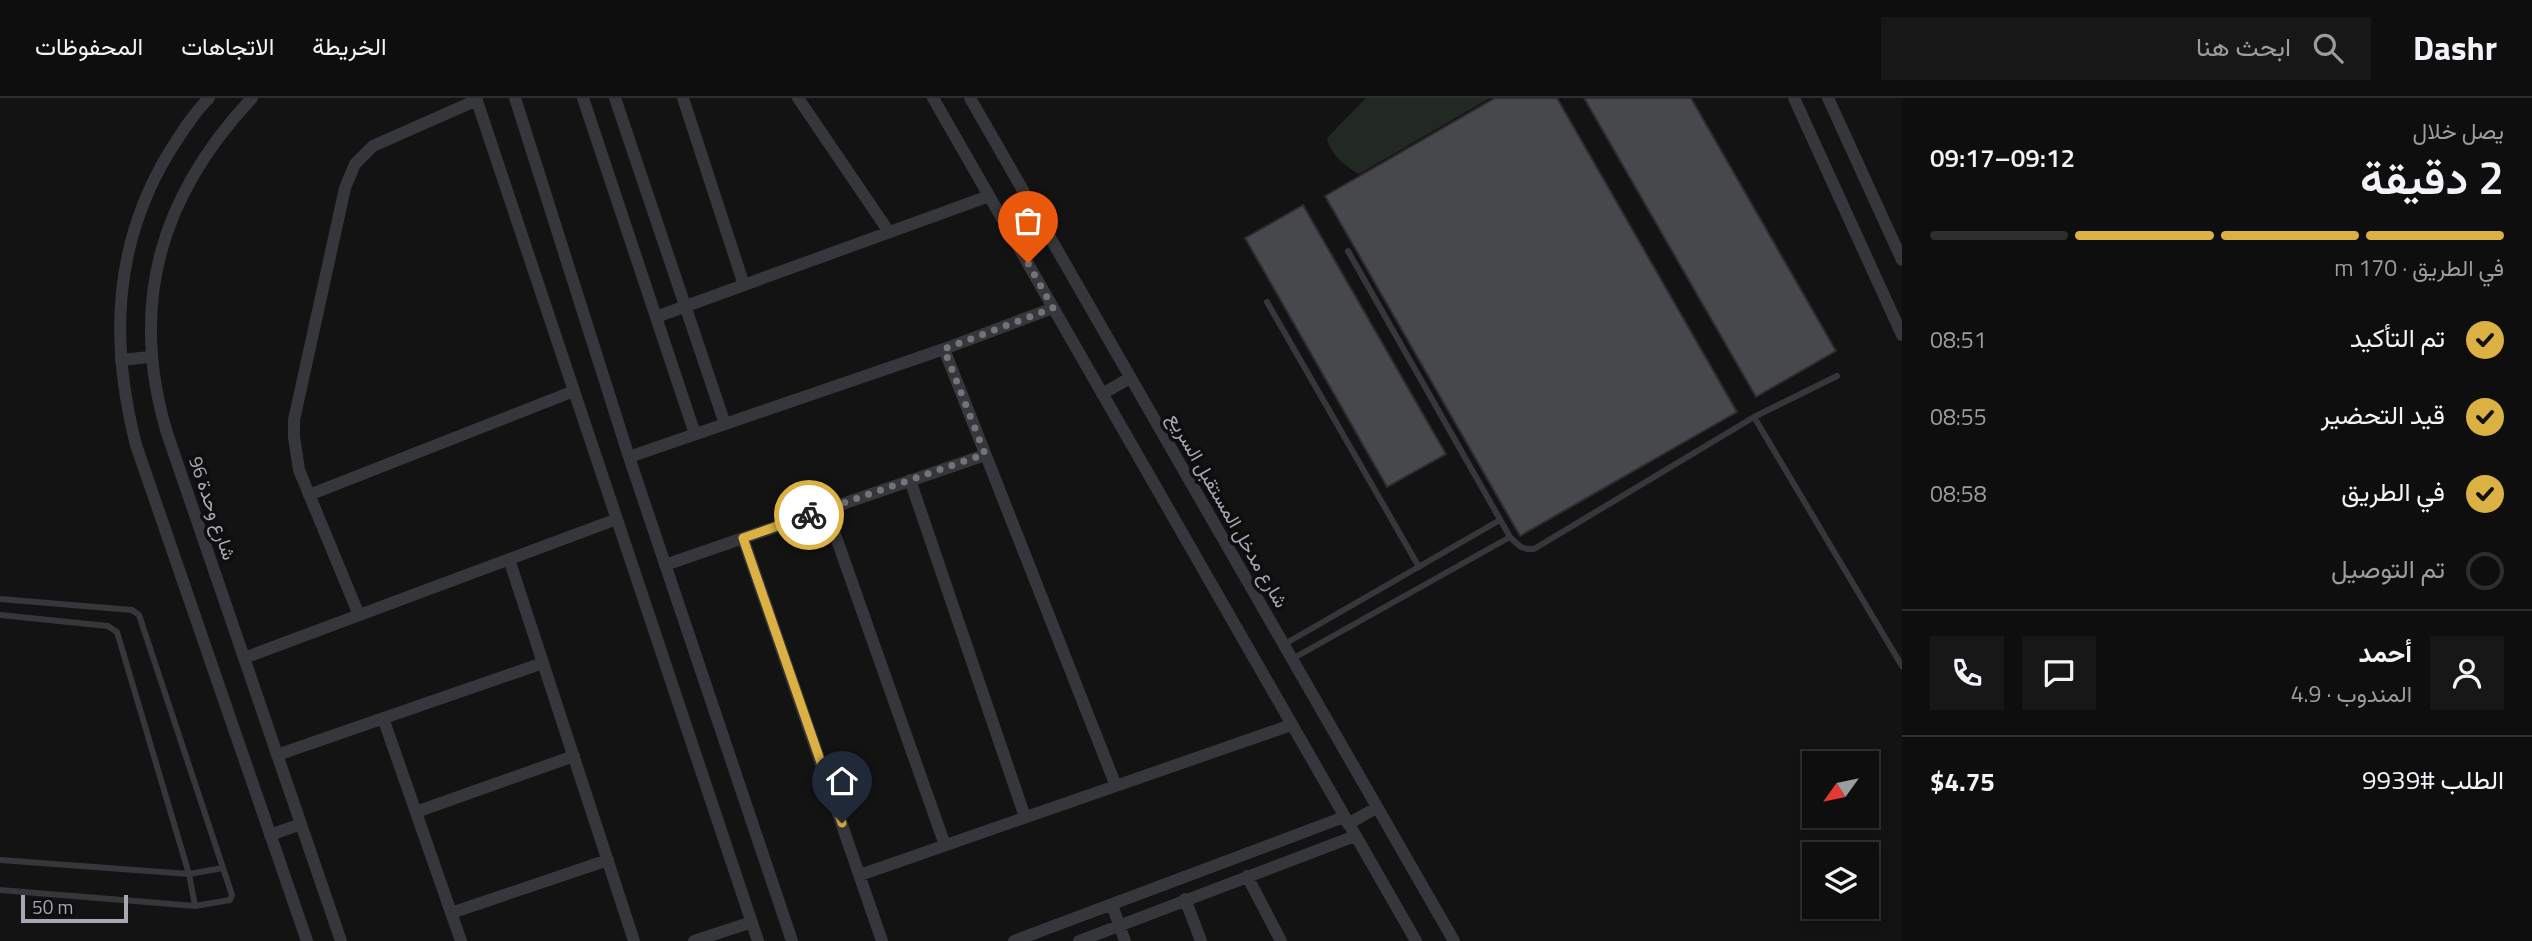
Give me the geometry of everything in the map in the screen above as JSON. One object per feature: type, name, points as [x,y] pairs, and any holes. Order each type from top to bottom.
[{"type":"street","points":[[209,98],[177,139],[157,172],[129,243],[121,301],[121,360],[125,398],[136,444],[307,941]]},
{"type":"street","name":"شارع وحدة 96","points":[[252,98],[206,154],[175,212],[156,268],[150,357],[156,395],[167,433],[341,941]]},
{"type":"street","points":[[514,98],[629,457],[792,941]]},
{"type":"street","points":[[583,98],[695,434]]},
{"type":"street","points":[[615,98],[725,424]]},
{"type":"street","points":[[683,98],[744,285]]},
{"type":"street","points":[[798,98],[889,232]]},
{"type":"street","points":[[933,98],[1416,941]]},
{"type":"street","name":"شارع مدخل المستقبل السريع","points":[[970,98],[1454,941]]},
{"type":"street","points":[[1794,98],[1902,335]]},
{"type":"street","points":[[1828,98],[1902,260]]},
{"type":"street","points":[[359,615],[309,495],[295,453],[294,420],[348,176],[363,154],[373,146],[476,99],[758,941]]},
{"type":"street","points":[[656,317],[989,196]]},
{"type":"street","points":[[1889,306],[1902,299]]},
{"type":"street","points":[[629,457],[944,349],[1053,308]]},
{"type":"street","points":[[944,349],[1116,786]]},
{"type":"street","points":[[121,360],[150,357]]},
{"type":"street","points":[[1102,394],[1130,378]]},
{"type":"street","points":[[309,495],[574,391]]},
{"type":"street","points":[[665,565],[985,454]]},
{"type":"street","points":[[910,480],[1025,817]]},
{"type":"street","points":[[825,509],[945,845]]},
{"type":"street","points":[[244,658],[617,519]]},
{"type":"street","points":[[743,538],[882,941]]},
{"type":"street","points":[[509,559],[634,941]]},
{"type":"street","points":[[278,755],[543,663]]},
{"type":"street","points":[[383,718],[461,941]]},
{"type":"street","points":[[860,875],[1292,725]]},
{"type":"street","points":[[416,812],[574,756]]},
{"type":"street","points":[[1079,941],[1096,938],[1185,899],[1247,876],[1349,826],[1376,808]]},
{"type":"street","points":[[270,835],[301,824]]},
{"type":"street","points":[[1014,941],[1112,905],[1349,826]]},
{"type":"street","points":[[451,913],[608,860]]},
{"type":"street","points":[[1247,876],[1281,941]]},
{"type":"street","points":[[1185,899],[1201,941]]},
{"type":"street","points":[[1112,905],[1125,941]]},
{"type":"street","points":[[1087,915],[1096,938]]},
{"type":"street","points":[[694,941],[752,922]]},
{"type":"lane","points":[[1348,251],[1500,520],[1519,547],[1534,549],[1754,417],[1837,376]]},
{"type":"lane","points":[[1267,302],[1419,567]]},
{"type":"lane","points":[[1754,417],[1902,666]]},
{"type":"lane","points":[[1282,645],[1500,520]]},
{"type":"lane","points":[[1291,660],[1510,537]]},
{"type":"lane","points":[[0,599],[132,610],[139,615],[232,897],[226,901],[195,906],[0,890]]},
{"type":"lane","points":[[0,615],[108,626],[117,632],[189,874],[195,906]]},
{"type":"lane","points":[[0,860],[189,874],[223,869]]},
{"type":"shaded area","points":[[1366,98],[1490,98],[1359,174],[1339,159],[1327,138]]},
{"type":"building","points":[[1495,98],[1557,98],[1737,412],[1520,536],[1325,196]]},
{"type":"building","points":[[1584,98],[1691,98],[1836,351],[1756,397]]},
{"type":"building","points":[[1303,205],[1446,454],[1387,487],[1245,238]]},
{"type":"way so far","points":[[809,515],[985,454],[944,349],[1053,308],[1028,263]]},
{"type":"route","points":[[809,515],[743,538],[842,823]]}]
